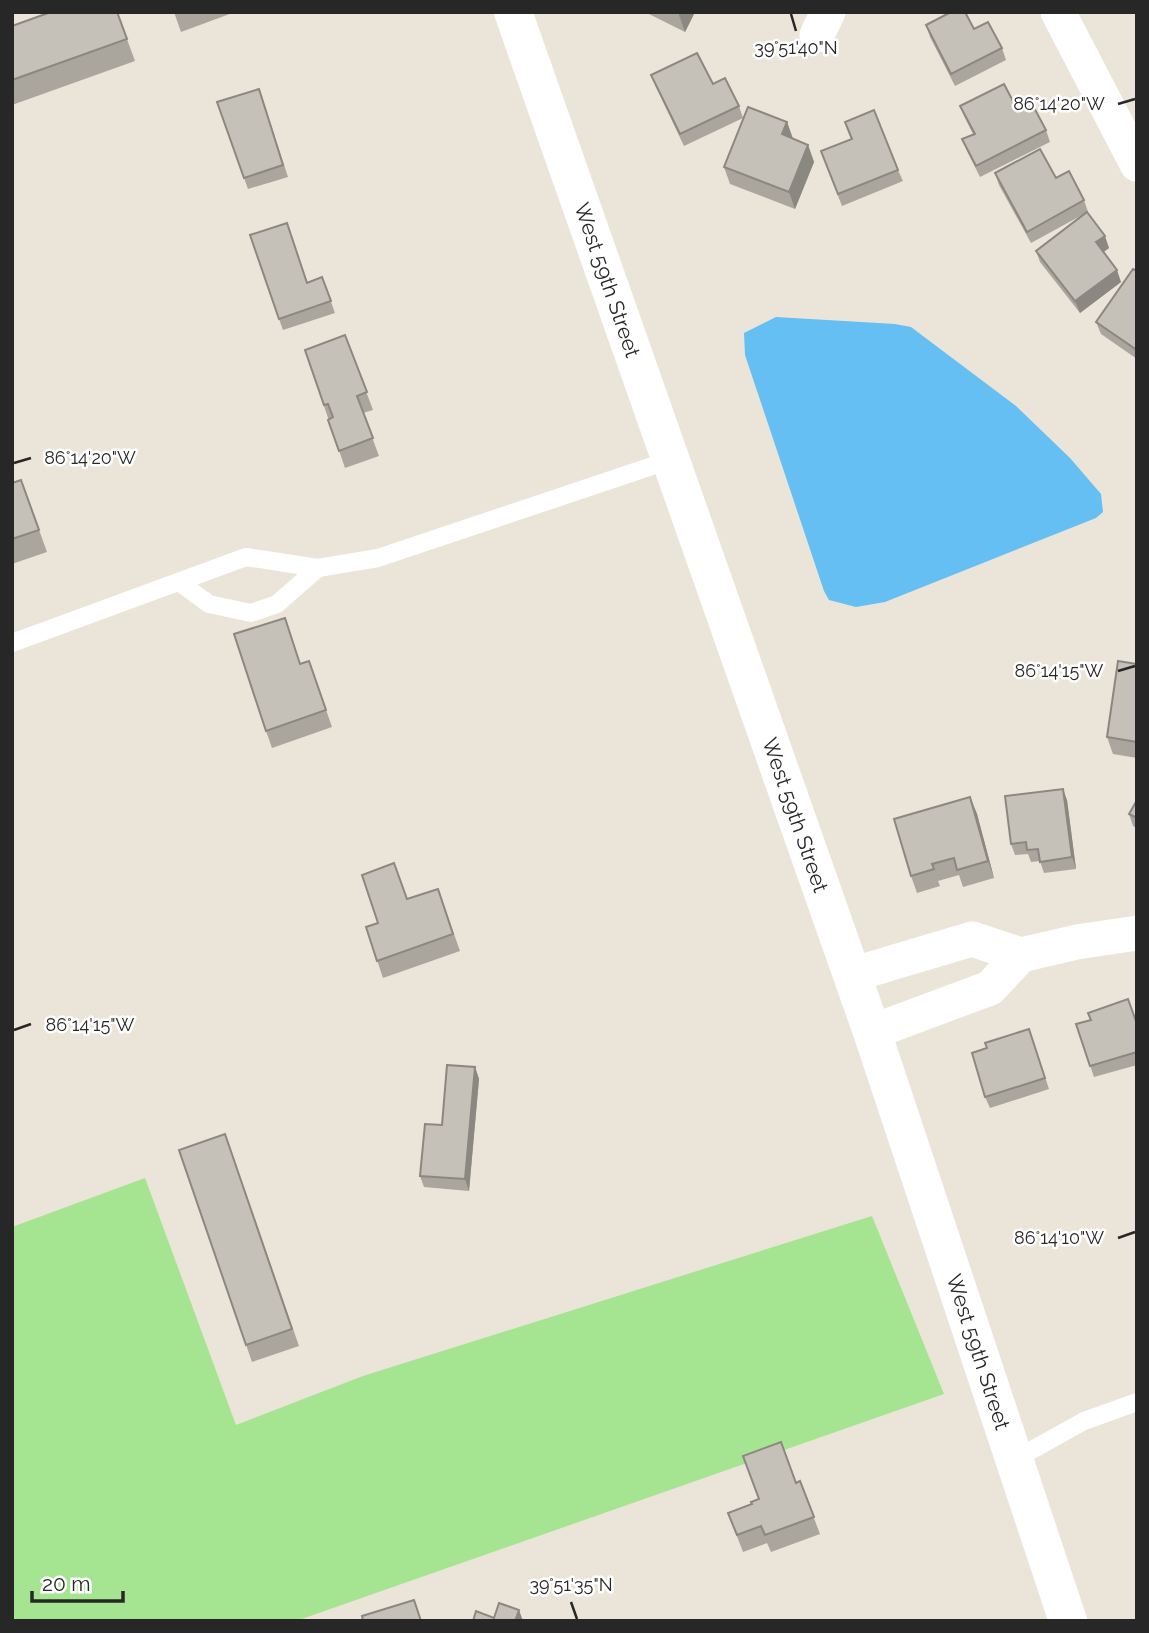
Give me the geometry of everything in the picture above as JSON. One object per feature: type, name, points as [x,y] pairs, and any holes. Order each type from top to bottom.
[{"type":"street","name":"West 59th Street","points":[[513,12],[872,1032],[1068,1621]]},
{"type":"street","points":[[1058,12],[1137,164]]},
{"type":"street","points":[[851,975],[972,939],[1021,955],[1077,942],[1137,933]]},
{"type":"street","points":[[872,1032],[990,988],[1021,955]]},
{"type":"lane","points":[[12,643],[246,557],[318,568],[378,558],[670,460]]},
{"type":"lane","points":[[179,582],[209,604],[251,613],[277,604],[318,568]]},
{"type":"lane","points":[[1014,1460],[1084,1421],[1137,1402]]},
{"type":"green space","points":[[145,1178],[236,1425],[363,1376],[872,1216],[944,1394],[296,1621],[12,1621],[12,1227]]},
{"type":"water","points":[[776,317],[911,327],[1016,406],[1070,458],[1101,494],[1103,512],[1096,518],[885,602],[856,607],[829,600],[745,355],[744,333]]},
{"type":"building","points":[[51,12],[117,12],[127,39],[12,80],[12,26]]},
{"type":"building","points":[[951,12],[965,12],[974,29],[988,22],[1002,48],[951,74],[926,25]]},
{"type":"building","points":[[697,53],[713,84],[725,78],[739,106],[680,134],[651,75]]},
{"type":"building","points":[[1004,84],[1017,109],[1031,102],[1046,130],[976,166],[962,139],[975,134],[960,106]]},
{"type":"building","points":[[259,89],[283,165],[244,178],[217,102]]},
{"type":"building","points":[[748,107],[787,122],[782,134],[808,145],[789,192],[724,167]]},
{"type":"building","points":[[874,110],[898,170],[838,194],[821,151],[852,139],[845,122]]},
{"type":"building","points":[[1040,149],[1056,178],[1069,171],[1084,200],[1027,232],[995,173]]},
{"type":"building","points":[[1087,212],[1105,236],[1096,242],[1117,270],[1075,301],[1036,251]]},
{"type":"building","points":[[287,223],[307,283],[322,277],[331,301],[279,319],[250,235]]},
{"type":"building","points":[[1133,269],[1137,271],[1137,350],[1096,322]]},
{"type":"building","points":[[345,335],[367,392],[357,396],[373,438],[339,451],[328,420],[333,417],[328,404],[324,405],[305,350]]},
{"type":"building","points":[[21,480],[39,530],[12,539],[12,483]]},
{"type":"building","points":[[285,618],[300,664],[309,661],[326,710],[266,731],[234,634]]},
{"type":"building","points":[[1118,661],[1137,664],[1137,742],[1107,737]]},
{"type":"building","points":[[1063,789],[1072,857],[1040,862],[1038,849],[1027,850],[1026,842],[1011,844],[1005,796]]},
{"type":"building","points":[[970,797],[988,861],[957,870],[954,858],[932,864],[934,869],[911,876],[894,819]]},
{"type":"building","points":[[1137,800],[1137,818],[1129,814]]},
{"type":"building","points":[[394,863],[407,899],[438,889],[453,934],[377,961],[366,927],[378,923],[362,875]]},
{"type":"building","points":[[1128,999],[1137,1024],[1137,1052],[1090,1066],[1076,1024],[1091,1020],[1088,1013]]},
{"type":"building","points":[[1029,1029],[1045,1078],[985,1097],[972,1053],[987,1048],[985,1043]]},
{"type":"building","points":[[447,1065],[475,1067],[465,1179],[420,1176],[425,1124],[442,1125]]},
{"type":"building","points":[[225,1134],[292,1329],[246,1345],[179,1150]]},
{"type":"building","points":[[781,1442],[796,1483],[800,1481],[814,1517],[765,1535],[761,1526],[737,1535],[728,1513],[759,1499],[743,1456]]},
{"type":"building","points":[[414,1600],[421,1621],[363,1621],[362,1616]]},
{"type":"building","points":[[499,1603],[519,1610],[515,1621],[473,1621],[476,1611],[494,1618]]}]
